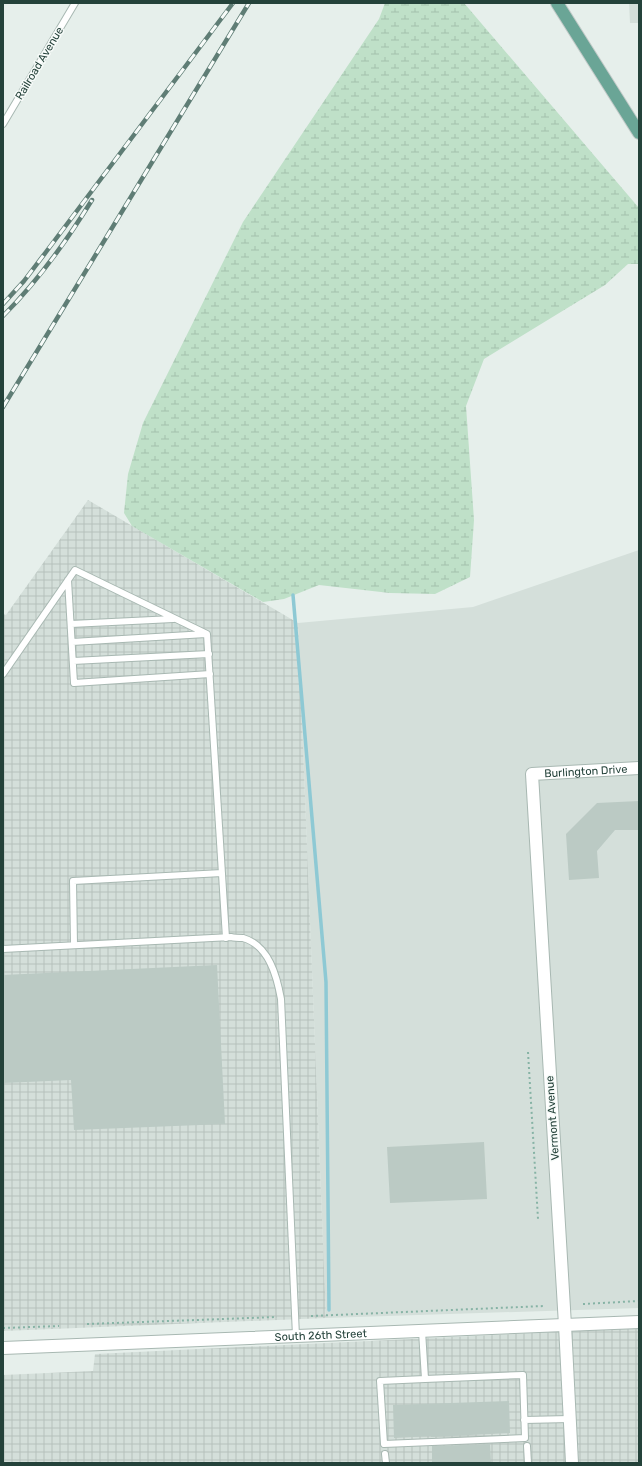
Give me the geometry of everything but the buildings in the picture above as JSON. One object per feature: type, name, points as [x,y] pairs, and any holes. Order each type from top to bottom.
[{"type":"main road","points":[[557,3],[639,133]]},
{"type":"street","name":"Burlington Drive","points":[[532,774],[639,768]]},
{"type":"street","name":"Vermont Avenue","points":[[532,774],[572,1463]]},
{"type":"street","name":"South 26th Street","points":[[3,1348],[639,1322]]},
{"type":"lane","name":"Railroad Avenue","points":[[3,124],[75,3]]},
{"type":"lane","points":[[3,674],[75,570],[208,634]]},
{"type":"lane","points":[[68,580],[74,683],[210,674]]},
{"type":"lane","points":[[71,624],[175,618]]},
{"type":"lane","points":[[72,642],[208,634]]},
{"type":"lane","points":[[208,634],[226,938]]},
{"type":"lane","points":[[72,661],[209,654]]},
{"type":"lane","points":[[74,945],[73,881],[222,873]]},
{"type":"lane","points":[[3,949],[244,938],[257,945],[266,956],[273,970],[281,999],[296,1336]]},
{"type":"lane","points":[[422,1331],[425,1379]]},
{"type":"lane","points":[[523,1375],[525,1438],[384,1444],[380,1380],[425,1379],[523,1375]]},
{"type":"lane","points":[[524,1420],[570,1419]]},
{"type":"lane","points":[[527,1446],[528,1463]]},
{"type":"lane","points":[[385,1454],[386,1463]]},
{"type":"path","points":[[528,1052],[538,1219]]},
{"type":"path","points":[[583,1304],[639,1301]]},
{"type":"path","points":[[311,1316],[544,1306]]},
{"type":"path","points":[[87,1324],[278,1317]]},
{"type":"path","points":[[3,1328],[59,1326]]},
{"type":"shaded area","points":[[629,3],[639,3],[639,23],[630,23]]},
{"type":"shaded area","points":[[88,500],[298,623],[326,1318],[3,1331],[3,614],[6,615]]},
{"type":"shaded area","points":[[639,550],[639,1308],[326,1318],[298,623],[473,607]]},
{"type":"shaded area","points":[[639,1328],[639,1463],[3,1463],[3,1375],[93,1371],[95,1354]]},
{"type":"green space","points":[[385,3],[464,3],[639,208],[639,264],[628,264],[605,285],[484,359],[466,406],[474,520],[470,577],[435,594],[390,593],[319,585],[284,599],[263,602],[132,526],[124,513],[128,474],[143,423],[243,222],[379,19]]},
{"type":"waterway","points":[[293,595],[326,982],[329,1310]]},
{"type":"railway","points":[[3,304],[24,281],[233,3]]},
{"type":"railway","points":[[3,407],[249,3]]},
{"type":"railway","points":[[3,316],[16,303],[51,261],[92,200]]}]
